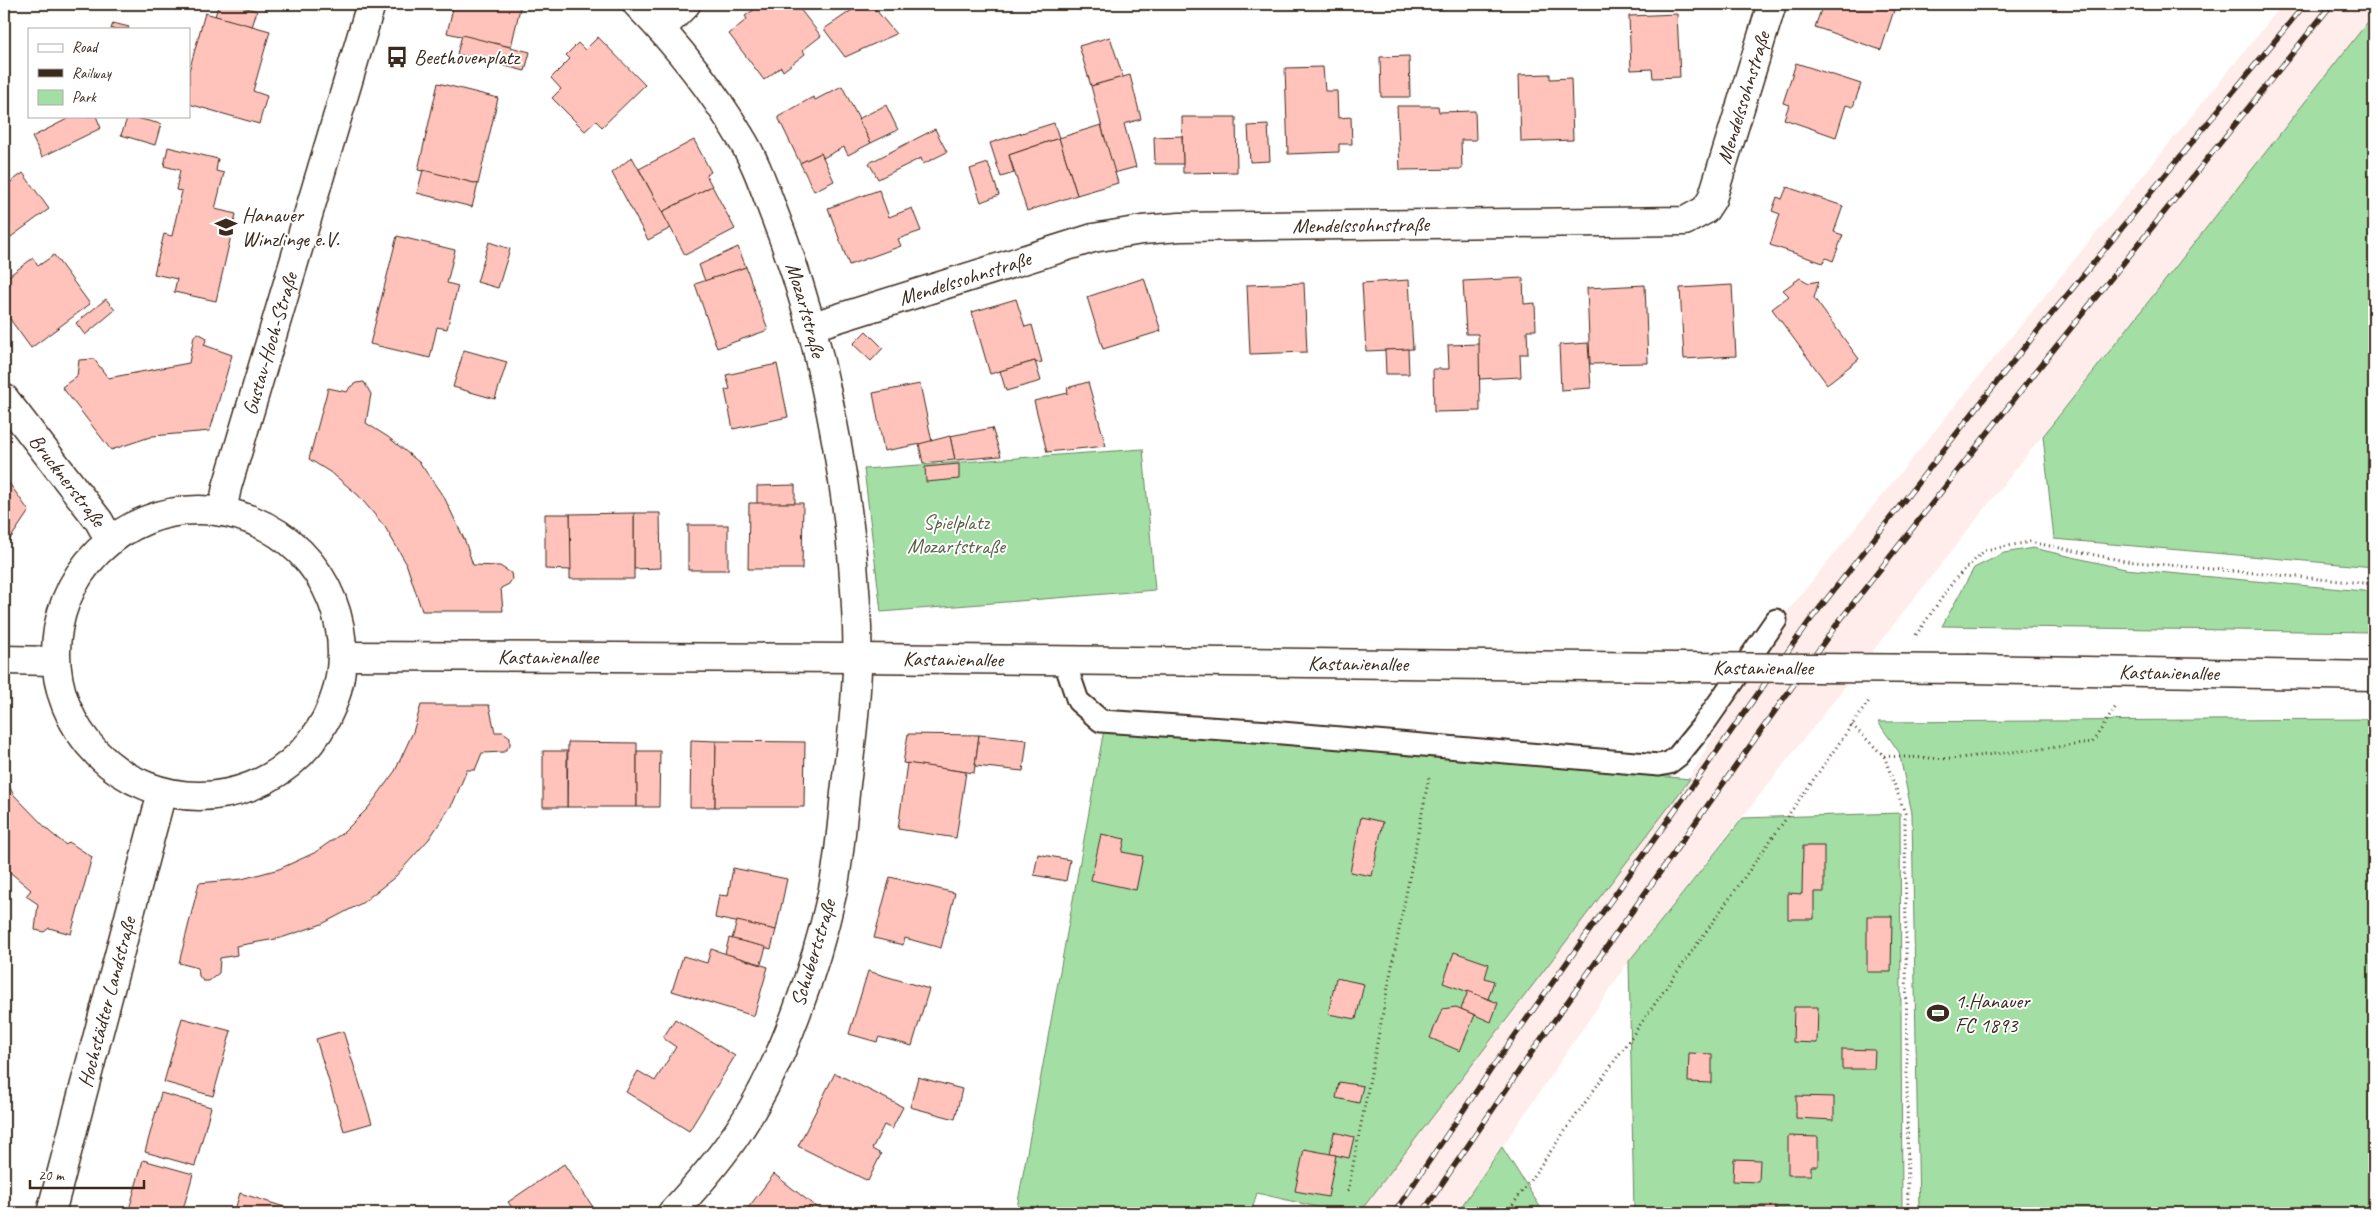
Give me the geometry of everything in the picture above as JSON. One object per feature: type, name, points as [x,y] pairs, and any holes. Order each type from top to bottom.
[{"type":"street","name":"Gustav-Hoch-Straße","points":[[222,512],[230,478],[371,4]]},
{"type":"street","name":"Mozartstraße","points":[[637,4],[692,64],[743,140],[762,181],[797,272],[813,326],[848,515],[858,658]]},
{"type":"street","points":[[661,29],[686,4]]},
{"type":"street","name":"Mendelssohnstraße","points":[[813,326],[1093,238],[1142,230],[1180,227],[1685,221],[1705,210],[1712,200],[1772,4]]},
{"type":"street","name":"Brucknerstraße","points":[[4,398],[99,521],[110,540]]},
{"type":"street","points":[[188,510],[222,512],[240,516],[274,531],[306,557],[327,589],[339,621],[343,656],[338,692],[323,727],[302,755],[275,776],[230,795],[201,798],[162,792],[114,770],[88,745],[67,710],[59,686],[55,661],[58,625],[70,591],[89,562],[110,540],[144,520],[168,513],[188,510]]},
{"type":"street","name":"Kastanienallee","points":[[343,656],[1064,660],[1970,669],[2374,676]]},
{"type":"street","name":"Schubertstraße","points":[[672,1213],[703,1179],[743,1125],[773,1070],[815,955],[832,892],[852,739],[858,658]]},
{"type":"street","points":[[4,660],[55,661]]},
{"type":"street","name":"Hochstädter Landstraße","points":[[51,1213],[162,792]]},
{"type":"lane","points":[[1064,660],[1078,702],[1101,721],[1435,745],[1659,765],[1669,763],[1678,756],[1704,724],[1776,620]]},
{"type":"path","points":[[1915,636],[1955,579],[1985,550],[2030,542],[2125,561],[2374,584]]},
{"type":"path","points":[[1884,756],[1950,759],[2092,743],[2123,696],[2134,673]]},
{"type":"path","points":[[1507,1213],[1875,693]]},
{"type":"path","points":[[1852,725],[1884,756],[1905,813],[1908,1213]]},
{"type":"path","points":[[1348,1191],[1435,745]]},
{"type":"shaded area","points":[[2283,4],[2374,4],[2374,14],[1629,961],[1457,1213],[1359,1213],[1689,779],[1777,624]]},
{"type":"green space","points":[[2374,14],[2374,567],[2054,539],[2043,436]]},
{"type":"green space","name":"Spielplatz Mozartstraße","points":[[1143,449],[1155,590],[881,612],[864,469]]},
{"type":"green space","points":[[2033,548],[2125,569],[2374,592],[2374,632],[1942,626],[1974,568],[2004,553]]},
{"type":"green space","points":[[2374,719],[2374,1213],[1919,1213],[1912,813],[1899,752],[1878,722]]},
{"type":"green space","points":[[1105,724],[1690,779],[1359,1213],[1343,1213],[1257,1193],[1251,1213],[1016,1213]]},
{"type":"green space","points":[[1900,813],[1902,1213],[1634,1213],[1629,961],[1743,818]]},
{"type":"green space","points":[[1502,1147],[1544,1213],[1457,1213]]},
{"type":"building","points":[[219,4],[233,4],[257,11],[252,27],[215,16]]},
{"type":"building","points":[[454,4],[521,4],[511,47],[447,33]]},
{"type":"building","points":[[762,4],[796,4],[821,36],[803,50],[805,54],[783,71],[781,67],[764,80],[729,34],[747,19],[745,16]]},
{"type":"building","points":[[861,4],[871,4],[896,34],[845,57],[824,29]]},
{"type":"building","points":[[1823,4],[1896,4],[1881,50],[1815,27]]},
{"type":"building","points":[[205,13],[270,31],[253,91],[267,96],[259,124],[190,104],[190,67]]},
{"type":"building","points":[[1677,14],[1680,77],[1653,78],[1652,69],[1631,70],[1629,16]]},
{"type":"building","points":[[113,23],[129,27],[128,28],[111,28]]},
{"type":"building","points":[[462,35],[530,52],[525,71],[457,54]]},
{"type":"building","points":[[598,37],[645,85],[602,127],[596,121],[585,131],[552,98],[561,89],[551,78],[570,59],[566,55],[578,43],[585,50]]},
{"type":"building","points":[[1110,37],[1123,77],[1091,86],[1079,46]]},
{"type":"building","points":[[1409,56],[1410,97],[1381,97],[1380,57]]},
{"type":"building","points":[[1796,63],[1861,84],[1853,107],[1846,105],[1836,137],[1784,119],[1789,105],[1783,103]]},
{"type":"building","points":[[1323,67],[1325,91],[1337,91],[1338,118],[1351,117],[1352,144],[1339,144],[1339,152],[1288,154],[1285,68]]},
{"type":"building","points":[[1550,74],[1550,79],[1571,78],[1573,140],[1521,142],[1519,75]]},
{"type":"building","points":[[1130,75],[1141,119],[1124,124],[1136,167],[1114,173],[1091,86]]},
{"type":"building","points":[[438,83],[498,98],[478,184],[418,170]]},
{"type":"building","points":[[842,86],[871,143],[848,155],[844,147],[823,158],[821,153],[800,163],[778,117],[813,97],[815,100]]},
{"type":"building","points":[[886,105],[898,130],[871,143],[858,119]]},
{"type":"building","points":[[1397,106],[1438,106],[1439,112],[1475,111],[1476,140],[1461,140],[1462,169],[1400,170]]},
{"type":"building","points":[[1182,117],[1236,117],[1237,172],[1183,173]]},
{"type":"building","points":[[69,118],[97,118],[101,128],[42,157],[32,137]]},
{"type":"building","points":[[127,118],[136,118],[161,124],[155,145],[121,135]]},
{"type":"building","points":[[1054,123],[1059,138],[1009,155],[1014,173],[1001,177],[990,143]]},
{"type":"building","points":[[1101,125],[1118,183],[1077,195],[1059,138]]},
{"type":"building","points":[[1268,125],[1270,161],[1250,162],[1248,126]]},
{"type":"building","points":[[935,129],[947,152],[923,164],[921,158],[878,179],[869,163]]},
{"type":"building","points":[[1182,136],[1183,164],[1155,164],[1154,137]]},
{"type":"building","points":[[1059,138],[1077,195],[1027,211],[1009,155]]},
{"type":"building","points":[[694,140],[711,172],[706,175],[712,186],[662,212],[639,169]]},
{"type":"building","points":[[168,147],[218,159],[216,171],[224,173],[215,209],[236,214],[216,301],[174,292],[177,279],[154,274],[164,234],[172,236],[182,191],[176,190],[180,170],[164,166]]},
{"type":"building","points":[[821,153],[834,181],[814,191],[800,163]]},
{"type":"building","points":[[632,157],[671,228],[648,240],[612,173]]},
{"type":"building","points":[[988,163],[999,195],[981,202],[970,169]]},
{"type":"building","points":[[423,170],[478,184],[472,207],[417,193]]},
{"type":"building","points":[[23,173],[49,209],[4,242],[4,187]]},
{"type":"building","points":[[712,186],[735,229],[685,255],[662,212]]},
{"type":"building","points":[[1787,187],[1843,206],[1834,232],[1843,235],[1833,261],[1826,258],[1823,263],[1770,245],[1780,214],[1772,211],[1777,197],[1782,199]]},
{"type":"building","points":[[879,190],[889,217],[912,208],[921,231],[898,239],[901,246],[849,265],[828,208]]},
{"type":"building","points":[[397,236],[455,250],[447,283],[458,286],[447,329],[437,327],[430,358],[370,344]]},
{"type":"building","points":[[489,242],[510,249],[498,288],[477,282]]},
{"type":"building","points":[[738,247],[746,267],[705,281],[699,265]]},
{"type":"building","points":[[54,255],[90,304],[31,348],[4,311],[4,290],[10,285],[6,278],[33,258],[38,266]]},
{"type":"building","points":[[746,267],[768,330],[717,348],[695,284]]},
{"type":"building","points":[[1144,278],[1161,331],[1103,349],[1087,297]]},
{"type":"building","points":[[1523,278],[1524,304],[1535,303],[1536,330],[1527,330],[1528,354],[1520,354],[1521,377],[1479,379],[1478,334],[1466,334],[1463,281]]},
{"type":"building","points":[[1800,278],[1809,283],[1819,281],[1814,298],[1859,359],[1827,384],[1772,309],[1789,296],[1783,290]]},
{"type":"building","points":[[1409,280],[1413,349],[1366,351],[1362,283]]},
{"type":"building","points":[[1304,283],[1307,352],[1250,354],[1247,285]]},
{"type":"building","points":[[1645,285],[1648,363],[1590,364],[1587,288]]},
{"type":"building","points":[[1732,285],[1736,356],[1684,359],[1680,288]]},
{"type":"building","points":[[106,299],[115,310],[85,335],[76,323]]},
{"type":"building","points":[[1016,299],[1025,327],[1032,325],[1042,362],[1036,363],[1035,361],[990,374],[972,312]]},
{"type":"building","points":[[866,331],[883,348],[871,361],[853,344]]},
{"type":"building","points":[[198,333],[207,338],[204,345],[232,355],[210,431],[153,436],[111,450],[62,387],[77,376],[79,360],[94,359],[108,378],[189,363],[194,336]]},
{"type":"building","points":[[1588,343],[1591,388],[1561,390],[1559,345]]},
{"type":"building","points":[[1479,344],[1480,411],[1434,412],[1433,369],[1449,369],[1448,345]]},
{"type":"building","points":[[1408,349],[1409,374],[1386,374],[1385,350]]},
{"type":"building","points":[[464,350],[507,362],[495,399],[453,387]]},
{"type":"building","points":[[1035,361],[1041,381],[1006,391],[1000,371]]},
{"type":"building","points":[[777,364],[788,417],[733,429],[725,390],[730,389],[726,375]]},
{"type":"building","points":[[364,382],[371,394],[366,423],[388,437],[420,463],[445,499],[465,541],[473,565],[500,566],[511,573],[512,579],[509,584],[501,588],[503,611],[422,611],[406,563],[385,527],[358,495],[333,474],[309,459],[328,388],[347,392],[356,383]]},
{"type":"building","points":[[1088,382],[1106,446],[1047,452],[1034,401],[1068,393],[1067,388]]},
{"type":"building","points":[[920,384],[932,442],[884,451],[873,393]]},
{"type":"building","points":[[992,428],[1001,456],[955,460],[950,436]]},
{"type":"building","points":[[950,436],[955,460],[923,463],[919,444]]},
{"type":"building","points":[[959,464],[959,479],[926,482],[925,467]]},
{"type":"building","points":[[4,476],[29,511],[4,548]]},
{"type":"building","points":[[795,485],[795,503],[757,504],[757,486]]},
{"type":"building","points":[[749,503],[803,503],[802,569],[748,569]]},
{"type":"building","points":[[634,513],[660,513],[661,568],[634,569]]},
{"type":"building","points":[[634,513],[634,579],[570,579],[570,514]]},
{"type":"building","points":[[545,514],[570,514],[571,570],[545,569]]},
{"type":"building","points":[[688,525],[728,525],[728,570],[688,570]]},
{"type":"building","points":[[421,705],[489,705],[495,732],[503,732],[510,737],[510,745],[504,752],[482,753],[475,770],[467,770],[453,803],[429,839],[395,877],[362,903],[322,924],[281,938],[236,946],[237,955],[220,958],[219,973],[209,981],[203,981],[199,976],[198,968],[179,963],[199,883],[242,879],[279,869],[314,853],[344,832],[368,808],[395,771],[413,732]]},
{"type":"building","points":[[908,734],[979,735],[974,773],[903,763]]},
{"type":"building","points":[[979,735],[1027,740],[1023,771],[975,766]]},
{"type":"building","points":[[691,740],[716,741],[715,807],[690,807]]},
{"type":"building","points":[[716,741],[805,742],[804,807],[715,807]]},
{"type":"building","points":[[568,742],[637,743],[637,807],[567,807]]},
{"type":"building","points":[[543,751],[567,751],[567,807],[543,807]]},
{"type":"building","points":[[637,751],[660,751],[659,807],[637,807]]},
{"type":"building","points":[[907,763],[966,772],[956,838],[898,829]]},
{"type":"building","points":[[4,778],[14,795],[51,833],[66,845],[69,842],[92,857],[71,934],[49,928],[44,932],[35,930],[38,904],[26,896],[31,890],[4,867]]},
{"type":"building","points":[[1361,817],[1383,822],[1372,876],[1350,872]]},
{"type":"building","points":[[1101,834],[1125,839],[1122,852],[1143,856],[1136,890],[1091,880]]},
{"type":"building","points":[[1803,846],[1824,846],[1824,892],[1814,892],[1814,919],[1788,919],[1788,893],[1802,894]]},
{"type":"building","points":[[1038,854],[1070,860],[1066,881],[1034,875]]},
{"type":"building","points":[[733,868],[787,879],[776,930],[715,918],[719,895],[728,896]]},
{"type":"building","points":[[890,877],[955,893],[941,948],[905,938],[903,945],[874,938]]},
{"type":"building","points":[[1867,916],[1892,916],[1891,972],[1867,972]]},
{"type":"building","points":[[737,921],[776,930],[771,949],[732,939]]},
{"type":"building","points":[[729,938],[766,947],[761,964],[725,954]]},
{"type":"building","points":[[711,949],[768,967],[754,1016],[672,991],[683,956],[707,963]]},
{"type":"building","points":[[1454,952],[1489,964],[1485,978],[1494,981],[1488,999],[1443,983]]},
{"type":"building","points":[[868,971],[929,989],[912,1046],[879,1037],[877,1042],[849,1034]]},
{"type":"building","points":[[1336,978],[1364,984],[1356,1019],[1328,1014]]},
{"type":"building","points":[[1468,991],[1498,1003],[1491,1022],[1461,1009]]},
{"type":"building","points":[[1456,1007],[1475,1015],[1460,1051],[1430,1038],[1442,1009]]},
{"type":"building","points":[[1794,1007],[1818,1007],[1817,1043],[1793,1042]]},
{"type":"building","points":[[182,1018],[231,1031],[213,1096],[164,1082]]},
{"type":"building","points":[[675,1019],[735,1056],[689,1131],[626,1092],[638,1071],[655,1081],[676,1047],[663,1038]]},
{"type":"building","points":[[343,1031],[372,1123],[344,1131],[316,1039]]},
{"type":"building","points":[[1842,1049],[1875,1050],[1874,1069],[1842,1069]]},
{"type":"building","points":[[1689,1053],[1712,1054],[1712,1083],[1688,1082]]},
{"type":"building","points":[[835,1073],[903,1107],[892,1129],[884,1125],[872,1149],[881,1154],[868,1181],[798,1146]]},
{"type":"building","points":[[918,1077],[962,1089],[955,1119],[910,1107]]},
{"type":"building","points":[[1339,1082],[1363,1086],[1359,1103],[1336,1098]]},
{"type":"building","points":[[161,1093],[211,1107],[195,1166],[145,1152]]},
{"type":"building","points":[[1796,1096],[1834,1097],[1834,1120],[1796,1118]]},
{"type":"building","points":[[1334,1132],[1354,1137],[1349,1158],[1330,1154]]},
{"type":"building","points":[[1788,1136],[1818,1137],[1818,1166],[1811,1166],[1811,1175],[1788,1175]]},
{"type":"building","points":[[1304,1149],[1336,1155],[1328,1197],[1295,1191]]},
{"type":"building","points":[[1734,1159],[1760,1160],[1759,1182],[1733,1181]]},
{"type":"building","points":[[143,1160],[193,1174],[182,1213],[128,1213]]},
{"type":"building","points":[[564,1164],[597,1213],[516,1213],[508,1202]]},
{"type":"building","points":[[774,1174],[820,1210],[818,1213],[745,1212]]},
{"type":"building","points":[[240,1193],[297,1211],[296,1213],[234,1213]]},
{"type":"building","points":[[1737,1206],[1776,1206],[1776,1213],[1737,1213]]},
{"type":"railway","points":[[1394,1213],[1494,1065],[1808,623],[2019,354],[2305,4]]},
{"type":"railway","points":[[1422,1213],[1536,1046],[1837,624],[2038,369],[2332,4]]},
{"type":"place","name":"Beethovenplatz","points":[[397,57]]},
{"type":"place","name":"Hanauer Winzlinge e.V.","points":[[226,227]]},
{"type":"place","name":"1.Hanauer FC 1893","points":[[1938,1013]]}]
